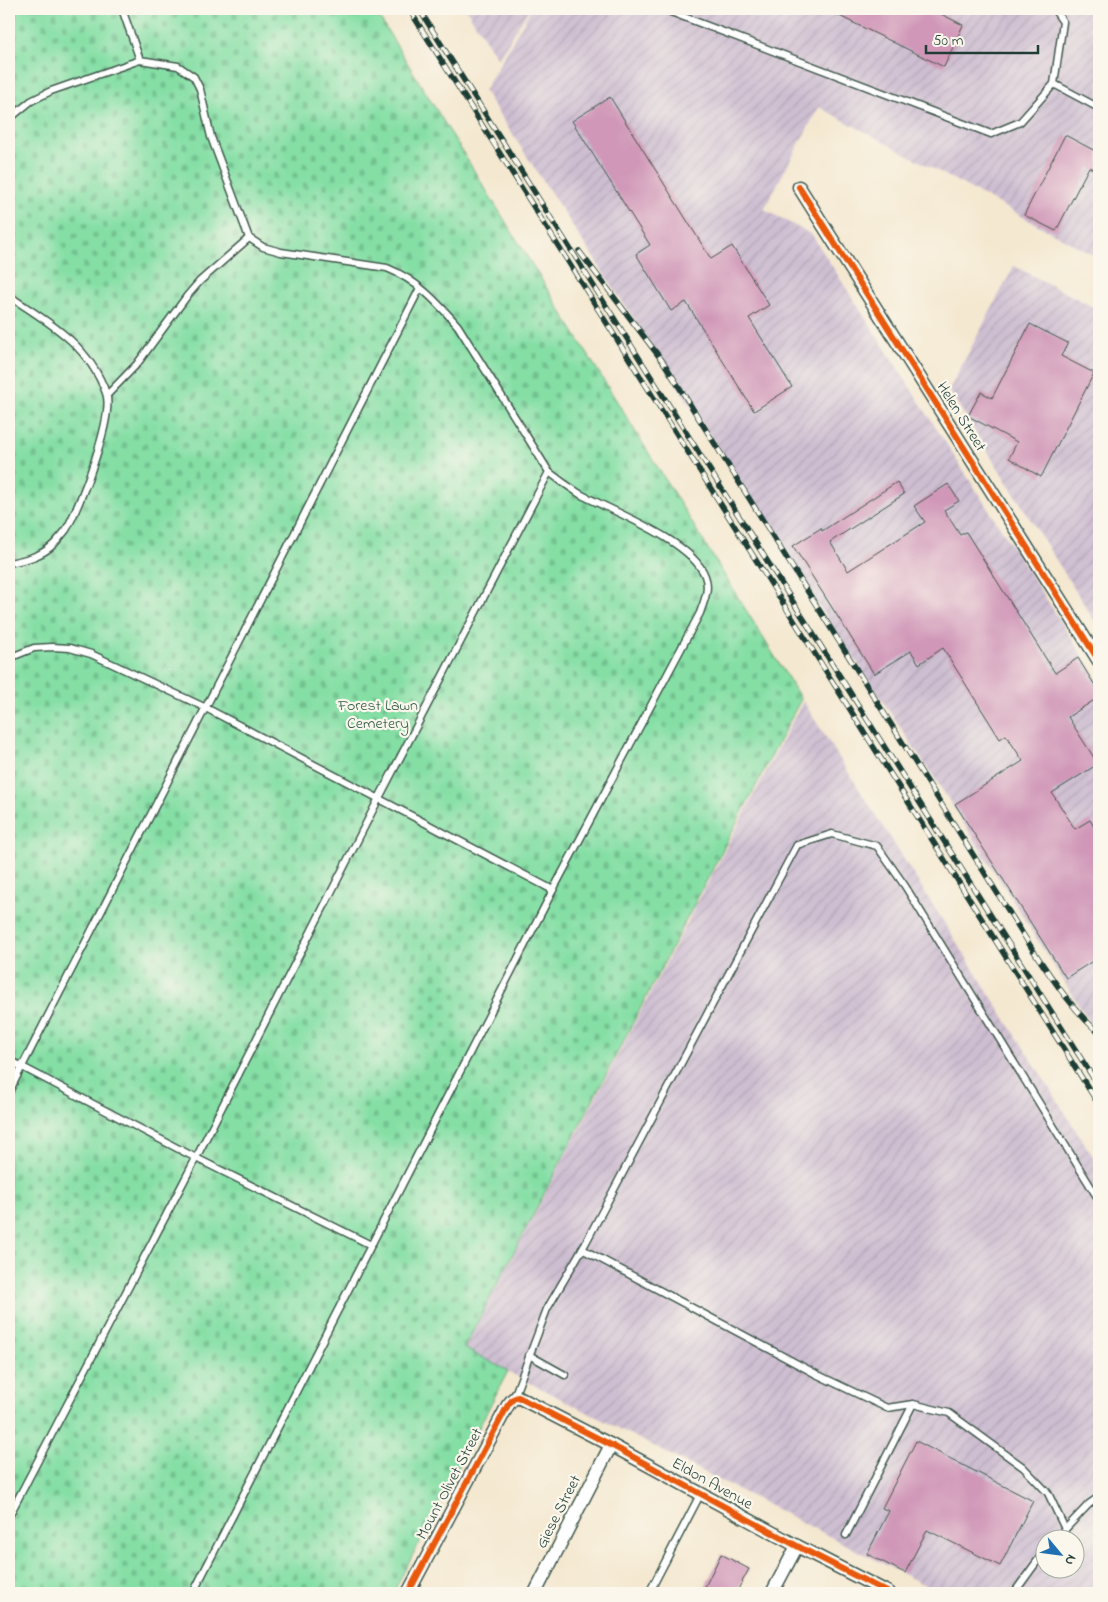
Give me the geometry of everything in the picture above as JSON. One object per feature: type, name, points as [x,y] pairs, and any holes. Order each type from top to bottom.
[{"type":"street","name":"Helen Street","points":[[799,187],[1099,661]]},
{"type":"street","name":"Eldon Avenue","points":[[518,1398],[611,1445],[888,1593]]},
{"type":"street","name":"Mount Olivet Street","points":[[408,1593],[508,1405],[518,1398]]},
{"type":"street","name":"Giese Street","points":[[535,1593],[611,1445]]},
{"type":"street","points":[[772,1593],[797,1546]]},
{"type":"lane","points":[[122,9],[140,60]]},
{"type":"lane","points":[[663,9],[991,134],[1020,122],[1054,84],[1063,22],[1054,9]]},
{"type":"lane","points":[[9,118],[30,101],[51,91],[140,60],[178,66],[188,71],[194,77],[200,90],[211,137],[249,238],[263,247],[281,252],[387,268],[403,275],[420,288],[458,326],[549,472],[580,493],[662,535],[699,564],[706,578],[707,593],[700,613],[553,890],[193,1593]]},
{"type":"lane","points":[[1054,84],[1099,108]]},
{"type":"lane","points":[[107,395],[137,364],[200,281],[249,238]]},
{"type":"lane","points":[[9,1092],[204,707],[420,288]]},
{"type":"lane","points":[[9,296],[70,338],[84,353],[96,371],[107,395],[105,425],[77,507],[66,530],[53,545],[40,555],[9,563]]},
{"type":"lane","points":[[9,1516],[196,1158],[379,798],[549,472]]},
{"type":"lane","points":[[9,658],[34,648],[70,648],[111,662],[204,707],[553,890]]},
{"type":"lane","points":[[518,1398],[529,1355],[548,1309],[582,1249],[797,845],[832,834],[877,846],[905,886],[1099,1200]]},
{"type":"lane","points":[[9,1060],[196,1158],[370,1245]]},
{"type":"lane","points":[[582,1249],[818,1375],[878,1404],[887,1408],[913,1404],[949,1413],[1023,1468],[1048,1493],[1065,1529],[1089,1504],[1099,1497]]},
{"type":"lane","points":[[529,1355],[565,1375]]},
{"type":"lane","points":[[846,1534],[913,1404]]},
{"type":"lane","points":[[649,1593],[701,1493]]},
{"type":"lane","points":[[1014,1593],[1036,1563]]},
{"type":"shaded area","points":[[466,9],[529,9],[498,59]]},
{"type":"shaded area","points":[[531,9],[1099,9],[1099,258],[819,107],[764,209],[812,235],[1099,681],[1099,1037],[945,794],[825,615],[781,543],[484,91]]},
{"type":"shaded area","points":[[1014,266],[1099,310],[1099,628],[949,390]]},
{"type":"shaded area","points":[[803,701],[1099,1166],[1099,1593],[940,1593],[464,1349]]},
{"type":"green space","name":"Forest Lawn Cemetery","points":[[9,9],[374,9],[801,699],[464,1348],[508,1371],[393,1593],[9,1593]]},
{"type":"building","points":[[825,9],[931,9],[963,25],[944,67]]},
{"type":"building","points":[[610,97],[711,259],[732,246],[769,305],[749,318],[792,387],[754,411],[686,302],[671,311],[636,254],[650,245],[572,121]]},
{"type":"building","points":[[1065,135],[1099,153],[1099,172],[1089,167],[1056,231],[1024,215]]},
{"type":"building","points":[[1030,324],[1068,343],[1061,356],[1094,373],[1041,477],[1009,458],[1017,442],[968,416],[981,392],[992,398]]},
{"type":"building","points":[[897,482],[904,494],[830,542],[848,571],[925,522],[914,506],[948,484],[959,501],[944,510],[960,535],[966,532],[1055,673],[1078,658],[1099,692],[1099,697],[1068,717],[1098,764],[1052,793],[1075,829],[1090,820],[1099,835],[1099,957],[1066,978],[955,804],[1023,761],[1006,735],[1000,739],[943,648],[919,664],[911,651],[874,674],[793,546],[821,528],[822,531]]},
{"type":"building","points":[[916,1441],[1033,1501],[1000,1566],[927,1530],[905,1573],[867,1554],[889,1511],[882,1508]]},
{"type":"building","points":[[721,1554],[749,1569],[736,1593],[702,1593]]},
{"type":"railway","points":[[409,9],[1099,1105]]},
{"type":"railway","points":[[419,9],[1099,1087]]},
{"type":"railway","points":[[579,251],[664,363],[1033,950],[1072,1004],[1099,1033]]},
{"type":"cycle path","points":[[799,187],[1099,661]]},
{"type":"cycle path","points":[[408,1593],[508,1405],[513,1399],[518,1397],[889,1593]]}]
